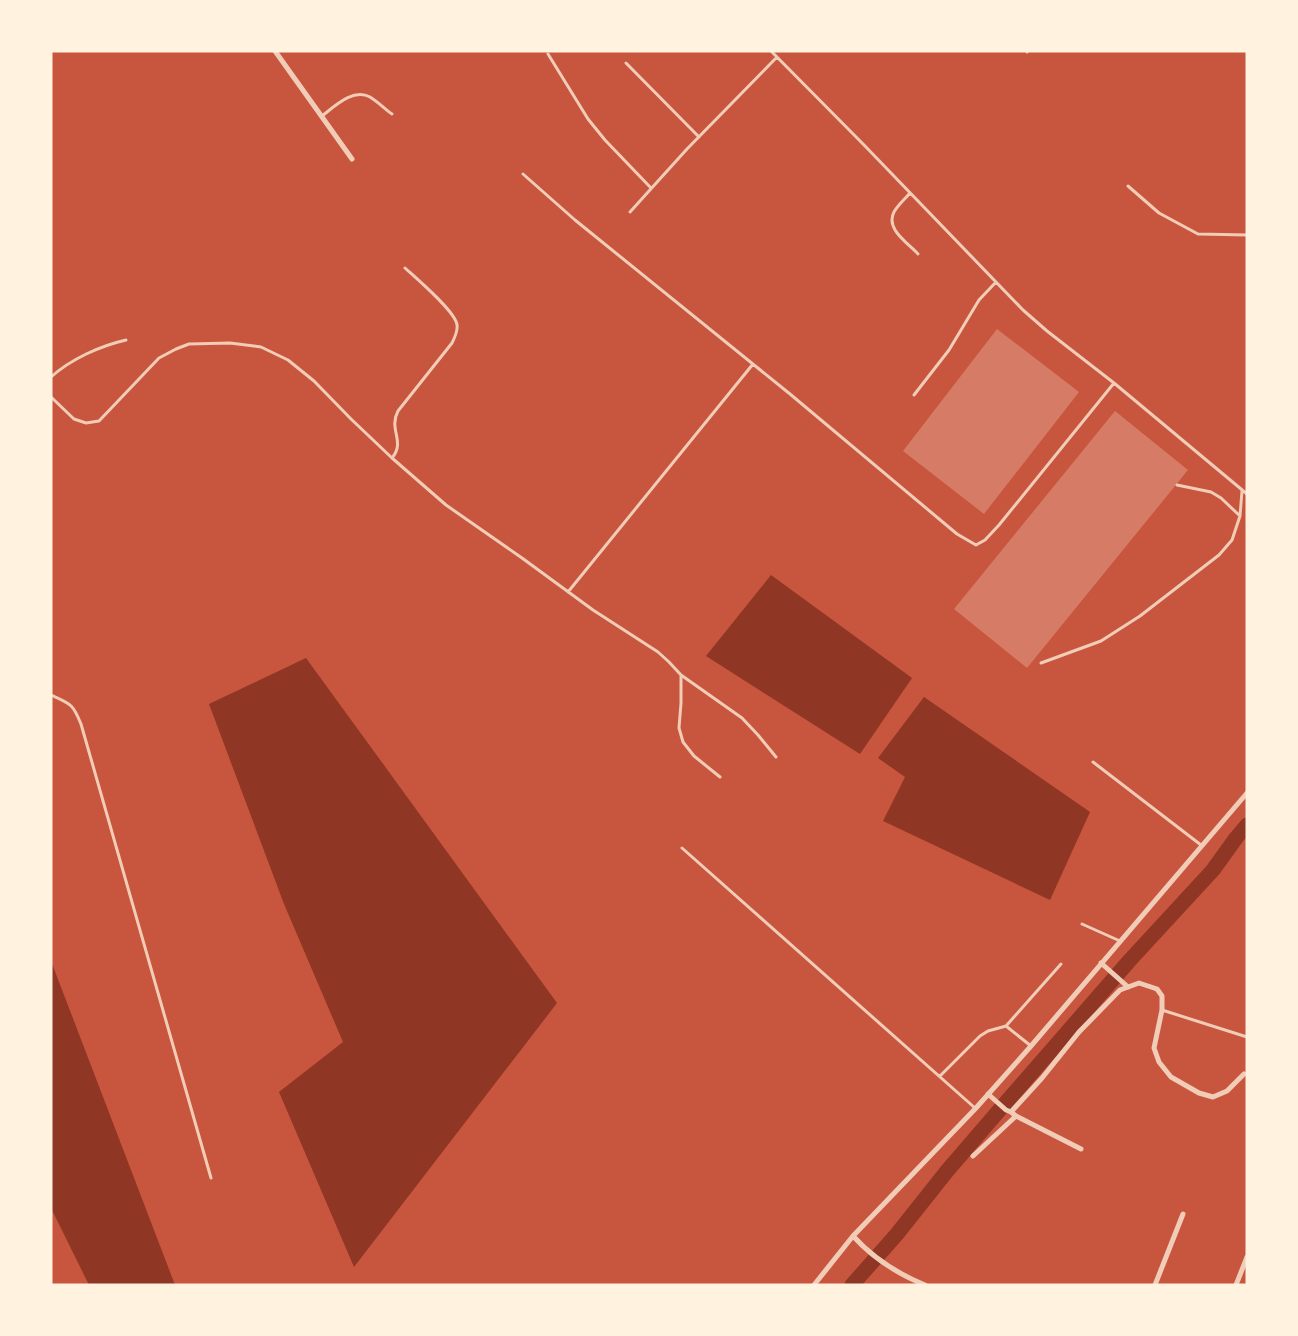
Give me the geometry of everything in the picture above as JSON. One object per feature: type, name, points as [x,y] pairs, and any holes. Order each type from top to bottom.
[{"type":"street","points":[[275,51],[352,158]]},
{"type":"street","points":[[814,1285],[853,1236],[976,1108],[1031,1046],[1103,964],[1247,793]]},
{"type":"street","points":[[1103,964],[1128,987]]},
{"type":"street","points":[[1008,1111],[1042,1078],[1079,1032],[1120,990],[1139,983],[1157,989],[1162,996],[1162,1010],[1154,1048],[1159,1062],[1171,1076],[1199,1093],[1213,1097],[1227,1092],[1244,1074]]},
{"type":"street","points":[[988,1094],[1016,1116],[1081,1149]]},
{"type":"street","points":[[973,1156],[1016,1116]]},
{"type":"street","points":[[1154,1285],[1183,1214]]},
{"type":"street","points":[[853,1236],[863,1247],[894,1269],[925,1285]]},
{"type":"street","points":[[1236,1285],[1247,1257]]},
{"type":"lane","points":[[771,51],[1023,310],[1247,494]]},
{"type":"lane","points":[[548,54],[588,119],[605,140],[651,188]]},
{"type":"lane","points":[[630,212],[699,137],[777,57]]},
{"type":"lane","points":[[626,63],[699,137]]},
{"type":"lane","points":[[322,116],[347,98],[358,94],[370,97],[392,114]]},
{"type":"lane","points":[[523,174],[575,220],[790,394],[957,534],[976,544],[985,540],[999,525],[1114,383]]},
{"type":"lane","points":[[1128,186],[1159,213],[1198,234],[1247,235]]},
{"type":"lane","points":[[910,193],[894,212],[891,221],[894,230],[918,254]]},
{"type":"lane","points":[[392,458],[397,452],[399,445],[394,417],[452,343],[457,332],[457,323],[447,308],[405,268]]},
{"type":"lane","points":[[914,395],[949,350],[979,300],[996,282]]},
{"type":"lane","points":[[51,377],[88,353],[108,344],[126,340]]},
{"type":"lane","points":[[51,397],[74,418],[86,423],[93,422],[99,420],[159,358],[176,348],[189,344],[261,347],[288,360],[314,381],[350,419],[446,505],[568,592],[658,652],[681,674],[742,718],[776,757]]},
{"type":"lane","points":[[568,592],[753,364]]},
{"type":"lane","points":[[1177,485],[1211,492],[1221,498],[1240,516]]},
{"type":"lane","points":[[1041,663],[1101,641],[1140,616],[1219,555],[1232,540],[1240,516],[1242,490]]},
{"type":"lane","points":[[681,674],[679,728],[683,742],[694,756],[720,777]]},
{"type":"lane","points":[[51,696],[71,705],[77,713],[81,724],[211,1178]]},
{"type":"lane","points":[[1093,762],[1201,846]]},
{"type":"lane","points":[[682,848],[976,1108]]},
{"type":"lane","points":[[1082,924],[1120,942]]},
{"type":"lane","points":[[940,1076],[980,1036],[988,1031],[1006,1026],[1061,964]]},
{"type":"lane","points":[[1162,1010],[1247,1038]]},
{"type":"lane","points":[[1006,1026],[1031,1046]]},
{"type":"shaded area","points":[[771,575],[912,678],[860,754],[706,656]]},
{"type":"shaded area","points":[[306,658],[557,1003],[354,1267],[279,1092],[343,1042],[284,904],[209,704]]},
{"type":"shaded area","points":[[924,697],[1090,812],[1050,900],[883,821],[905,777],[878,758]]},
{"type":"shaded area","points":[[51,961],[175,1285],[89,1285],[51,1208]]},
{"type":"building","points":[[997,329],[1079,392],[984,514],[903,451]]},
{"type":"building","points":[[1115,411],[1188,470],[1027,668],[954,609]]},
{"type":"waterway","points":[[852,1285],[1015,1092],[1130,960],[1213,870],[1247,825]]}]
